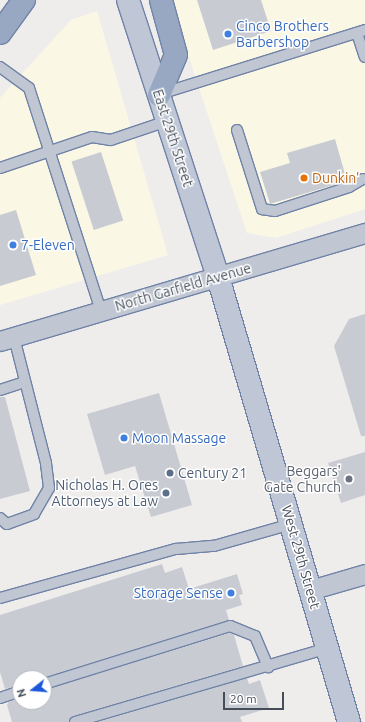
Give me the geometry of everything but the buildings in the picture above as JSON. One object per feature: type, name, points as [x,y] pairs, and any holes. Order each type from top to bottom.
[{"type":"highway","points":[[0,33],[24,0]]},
{"type":"highway","points":[[158,95],[176,55],[161,0]]},
{"type":"main road","name":"East 29th Street","points":[[128,0],[218,277]]},
{"type":"main road","name":"West 29th Street","points":[[218,277],[350,722]]},
{"type":"street","name":"North Garfield Avenue","points":[[7,339],[365,233]]},
{"type":"street","points":[[310,590],[365,574]]},
{"type":"lane","points":[[158,95],[361,32],[365,57]]},
{"type":"lane","points":[[0,67],[29,88],[101,311]]},
{"type":"lane","points":[[0,168],[92,137],[111,140],[167,121]]},
{"type":"lane","points":[[237,130],[262,209],[275,211],[349,187],[363,179]]},
{"type":"lane","points":[[0,518],[7,524],[34,514],[48,488],[46,463],[24,382],[7,339]]},
{"type":"lane","points":[[0,390],[24,382]]},
{"type":"lane","points":[[0,598],[176,549],[214,546],[291,524]]},
{"type":"lane","points":[[52,682],[230,626],[255,636],[268,668]]},
{"type":"lane","points":[[75,722],[268,668],[328,648]]},
{"type":"lane","points":[[0,698],[12,694]]},
{"type":"shaded area","points":[[170,0],[365,0],[365,209],[276,238],[247,233]]},
{"type":"shaded area","points":[[97,11],[168,255],[0,305],[0,98],[71,20]]},
{"type":"place","name":"Cinco Brothers Barbershop","points":[[228,34]]},
{"type":"place","name":"Dunkin'","points":[[304,178]]},
{"type":"place","name":"7-Eleven","points":[[13,245]]},
{"type":"place","name":"Moon Massage","points":[[124,438]]},
{"type":"place","name":"Century 21","points":[[170,473]]},
{"type":"place","name":"Beggars' Gate Church","points":[[349,479]]},
{"type":"place","name":"Nicholas H. Ores Attorneys at Law","points":[[166,493]]},
{"type":"place","name":"Storage Sense","points":[[231,593]]}]
